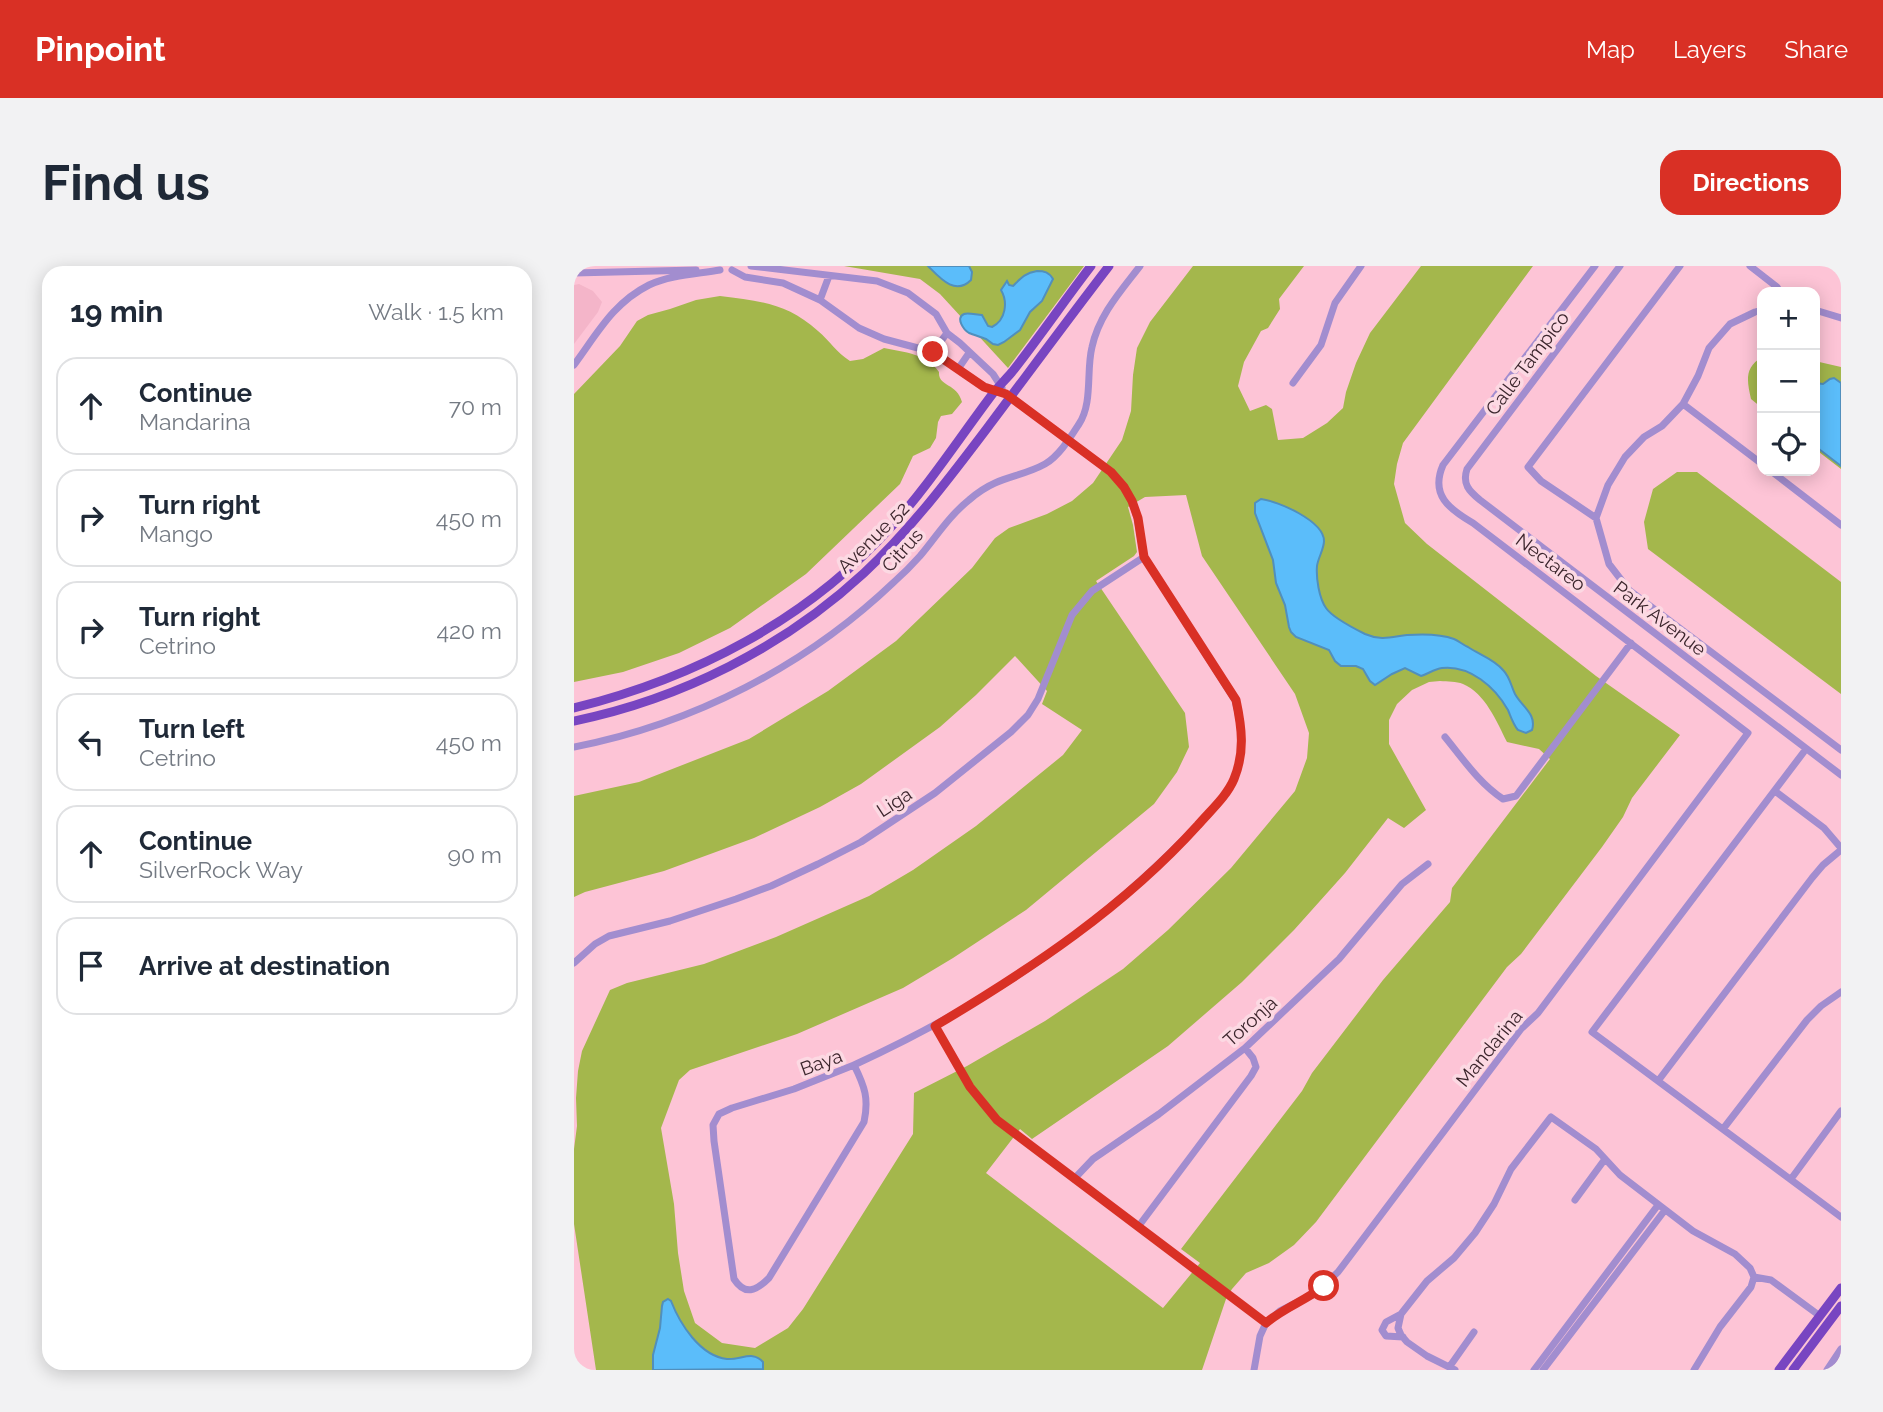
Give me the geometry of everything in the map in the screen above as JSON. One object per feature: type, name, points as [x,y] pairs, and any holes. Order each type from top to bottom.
[{"type":"main road","name":"Avenue 52","points":[[574,721],[619,710],[678,690],[742,660],[805,621],[864,574],[938,493],[1003,392],[1091,266]]},
{"type":"main road","name":"Avenue 52","points":[[574,708],[687,672],[756,636],[817,595],[891,527],[1109,266]]},
{"type":"main road","points":[[1779,1370],[1841,1288]]},
{"type":"main road","points":[[1793,1370],[1841,1306]]},
{"type":"street","points":[[732,271],[749,266],[877,281],[908,293],[936,314],[947,333],[993,374],[1003,392]]},
{"type":"street","name":"Citrus","points":[[574,747],[679,717],[716,702],[786,665],[822,642],[886,590],[960,507],[977,493],[994,483],[1046,464],[1057,454],[1081,421],[1086,408],[1088,367],[1096,331],[1104,313],[1140,266]]},
{"type":"street","points":[[1293,383],[1321,345],[1335,303],[1361,266]]},
{"type":"street","name":"Nectareo","points":[[1595,266],[1443,465],[1437,478],[1439,491],[1446,503],[1458,514],[1748,733]]},
{"type":"street","name":"Calle Tampico","points":[[1465,482],[1467,469],[1620,266]]},
{"type":"street","points":[[1597,518],[1541,481],[1528,467],[1680,266]]},
{"type":"street","points":[[1751,266],[1777,287]]},
{"type":"street","points":[[574,365],[601,325],[622,303],[650,285],[672,278],[720,270]]},
{"type":"street","points":[[574,273],[720,270],[783,283],[820,300],[859,328],[884,339],[933,352],[984,387],[1003,392],[1111,472],[1124,487],[1138,518],[1144,557],[1236,700],[1242,751],[1234,781],[1190,834],[1090,925],[1003,986],[935,1026],[854,1065]]},
{"type":"street","points":[[820,300],[829,276]]},
{"type":"street","points":[[1757,311],[1730,324],[1709,348],[1683,404],[1625,457],[1608,485],[1597,518],[1609,564],[1629,590],[1841,750]]},
{"type":"street","points":[[1820,312],[1841,318]]},
{"type":"street","points":[[933,352],[947,333]]},
{"type":"street","points":[[958,369],[969,353]]},
{"type":"street","points":[[1683,404],[1757,460]]},
{"type":"street","points":[[1777,476],[1841,525]]},
{"type":"street","name":"Park Avenue","points":[[1465,482],[1472,494],[1841,775]]},
{"type":"street","name":"Liga","points":[[574,963],[608,936],[717,906],[795,875],[861,842],[935,793],[992,748],[1028,715],[1038,699],[1072,615],[1092,590],[1144,557]]},
{"type":"street","points":[[1445,737],[1478,778],[1494,793],[1503,799],[1516,796],[1631,643]]},
{"type":"street","name":"Mandarina","points":[[1266,1323],[1280,1311],[1316,1293],[1338,1272],[1521,1029],[1538,1013],[1748,733]]},
{"type":"street","points":[[1806,748],[1592,1032],[1841,1217]]},
{"type":"street","points":[[1658,1081],[1812,878],[1841,849],[1824,828],[1775,791]]},
{"type":"street","name":"Toronja","points":[[1074,1179],[1093,1159],[1159,1114],[1245,1048],[1339,958],[1402,884],[1428,864]]},
{"type":"street","points":[[1723,1129],[1807,1020],[1841,992]]},
{"type":"street","points":[[935,1026],[970,1087],[997,1120],[1266,1323],[1260,1336],[1254,1370]]},
{"type":"street","points":[[1138,1227],[1251,1076],[1256,1067],[1245,1048]]},
{"type":"street","name":"Baya","points":[[854,1065],[866,1092],[864,1122],[769,1278],[760,1287],[746,1290],[739,1288],[734,1279],[713,1125],[719,1114],[732,1108],[794,1089],[854,1065]]},
{"type":"street","points":[[1791,1179],[1841,1111]]},
{"type":"street","points":[[1474,1332],[1453,1368],[1427,1356],[1407,1342],[1398,1328],[1399,1318],[1427,1281],[1454,1258],[1475,1233],[1494,1204],[1511,1169],[1551,1117],[1596,1149],[1620,1175],[1693,1231],[1735,1254],[1750,1268],[1754,1277],[1751,1287],[1720,1327],[1694,1370]]},
{"type":"street","points":[[1574,1200],[1605,1159]]},
{"type":"street","points":[[1540,1368],[1662,1207]]},
{"type":"street","points":[[1754,1277],[1771,1280],[1819,1316]]},
{"type":"street","points":[[1399,1318],[1386,1322],[1382,1330],[1386,1336],[1403,1337]]},
{"type":"street","points":[[1827,1370],[1841,1349]]},
{"type":"shaded area","points":[[579,284],[593,291],[602,302],[598,312],[574,344],[574,285]]},
{"type":"green space","points":[[844,266],[1084,266],[1008,368],[940,294],[920,279]]},
{"type":"green space","points":[[1193,266],[1304,266],[1279,299],[1280,309],[1268,328],[1261,331],[1244,362],[1238,386],[1250,411],[1266,405],[1272,409],[1278,440],[1303,438],[1327,423],[1343,408],[1356,363],[1370,333],[1421,266],[1533,266],[1403,443],[1394,484],[1405,523],[1427,544],[1596,676],[1680,735],[1632,798],[1623,817],[1602,847],[1521,954],[1507,967],[1316,1222],[1294,1245],[1269,1263],[1246,1273],[1232,1289],[1226,1299],[1202,1370],[596,1370],[574,1224],[574,1149],[578,1071],[582,1051],[610,990],[627,983],[704,964],[776,937],[869,896],[913,870],[976,826],[1063,755],[1082,730],[1042,704],[1047,691],[1015,656],[940,727],[861,784],[820,807],[754,838],[664,871],[574,897],[574,796],[639,782],[749,739],[828,691],[896,641],[972,568],[995,538],[1009,528],[1047,514],[1072,501],[1093,483],[1122,440],[1131,411],[1137,348],[1150,322]],"holes":[[[1186,495],[1202,556],[1295,694],[1309,733],[1307,758],[1295,791],[1231,868],[1168,930],[1123,969],[1045,1021],[914,1093],[913,1134],[803,1309],[788,1328],[755,1348],[722,1343],[695,1323],[684,1291],[674,1204],[661,1128],[679,1080],[690,1070],[797,1034],[903,988],[1026,910],[1154,804],[1177,772],[1189,747],[1185,713],[1096,581],[1137,552],[1128,507],[1145,497]],[[1429,682],[1460,683],[1471,688],[1490,709],[1507,742],[1539,749],[1550,759],[1452,888],[1450,902],[1383,980],[1181,1249],[1200,1263],[1163,1308],[986,1173],[1020,1129],[1032,1139],[1168,1046],[1242,982],[1345,873],[1388,818],[1404,828],[1426,810],[1389,744],[1389,720],[1397,704],[1412,690]]]},
{"type":"green space","points":[[720,296],[760,302],[795,314],[850,361],[863,359],[884,348],[922,358],[934,366],[941,380],[956,391],[962,402],[952,414],[941,416],[936,438],[930,448],[913,456],[900,484],[806,574],[730,628],[679,653],[623,672],[574,682],[574,394],[620,346],[637,321],[696,300]]},
{"type":"green space","points":[[1756,361],[1757,404],[1751,399],[1748,381],[1750,370]]},
{"type":"green space","points":[[1820,362],[1841,367],[1841,469],[1820,453]]},
{"type":"green space","points":[[1677,472],[1697,472],[1841,582],[1841,694],[1648,549],[1644,522],[1653,489]]},
{"type":"water","points":[[928,266],[969,266],[972,272],[971,280],[954,286]]},
{"type":"water","points":[[1037,271],[1046,272],[1053,279],[1042,301],[1030,312],[1020,330],[1004,342],[993,344],[969,333],[961,324],[960,318],[966,313],[982,315],[988,326],[997,324],[1004,310],[1005,300],[1001,290],[1007,281],[1013,286],[1021,278]]},
{"type":"water","points":[[1834,378],[1841,383],[1841,466],[1820,450],[1820,384]]},
{"type":"water","points":[[1261,499],[1299,513],[1317,526],[1322,534],[1324,544],[1317,566],[1318,582],[1324,604],[1333,615],[1371,636],[1443,636],[1487,657],[1507,676],[1515,694],[1531,715],[1532,730],[1526,733],[1518,730],[1496,693],[1481,679],[1462,670],[1442,668],[1421,676],[1405,668],[1375,685],[1363,669],[1341,666],[1329,650],[1296,637],[1289,627],[1285,605],[1276,583],[1273,560],[1255,513],[1255,503]]},
{"type":"water","points":[[668,1299],[692,1338],[708,1352],[727,1359],[747,1356],[759,1358],[763,1362],[763,1369],[653,1370],[662,1306]]},
{"type":"route","points":[[933,352],[984,387],[1006,394],[1111,472],[1124,487],[1138,518],[1144,557],[1236,700],[1242,751],[1234,781],[1217,804],[1190,834],[1127,894],[1080,932],[1003,986],[935,1026],[970,1087],[997,1120],[1266,1323],[1280,1311],[1316,1293],[1324,1286]]}]
